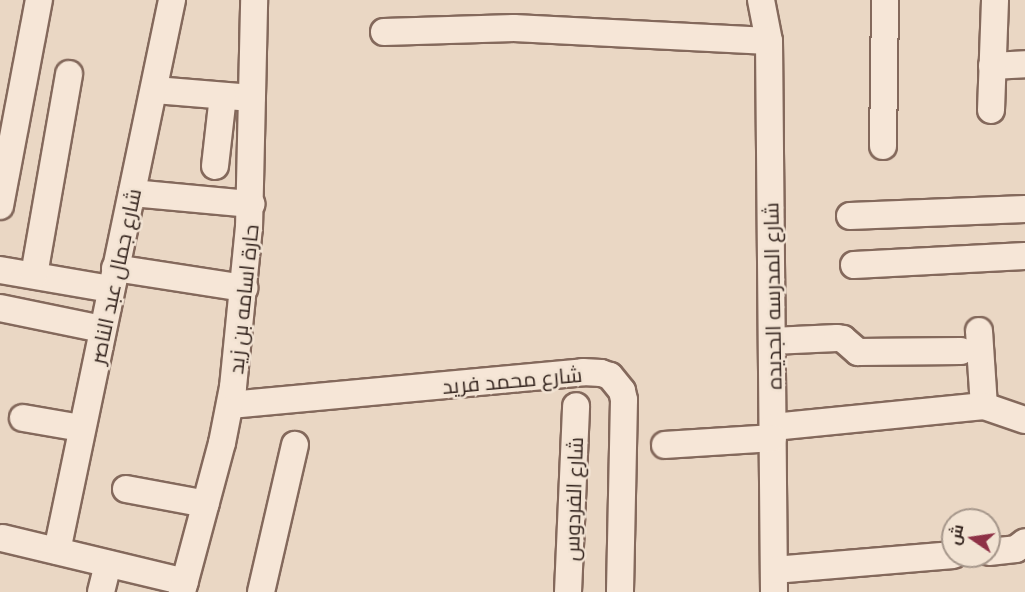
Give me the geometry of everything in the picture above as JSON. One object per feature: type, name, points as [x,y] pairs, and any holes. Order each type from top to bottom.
[{"type":"street","points":[[0,206],[7,130],[39,0]]},
{"type":"street","name":"شارع جمال عبد الناصر","points":[[57,551],[172,0]]},
{"type":"street","name":"حارة اسامه بن زيد","points":[[184,587],[230,405],[244,288],[250,204],[254,0]]},
{"type":"street","name":"شارع المدرسه الجديده","points":[[761,0],[769,41],[774,581]]},
{"type":"street","points":[[883,146],[885,0]]},
{"type":"street","points":[[991,110],[995,0]]},
{"type":"street","points":[[384,32],[514,28],[769,41]]},
{"type":"street","points":[[992,66],[1025,64]]},
{"type":"street","points":[[34,275],[69,74]]},
{"type":"street","points":[[155,90],[252,98]]},
{"type":"street","points":[[215,166],[223,96]]},
{"type":"street","points":[[132,193],[250,204]]},
{"type":"street","points":[[850,216],[1025,209]]},
{"type":"street","points":[[854,265],[1025,256]]},
{"type":"street","points":[[0,270],[34,275],[113,278],[244,288]]},
{"type":"street","points":[[0,308],[102,329]]},
{"type":"street","points":[[979,331],[984,406]]},
{"type":"street","points":[[772,341],[837,338],[843,339],[858,352],[961,351]]},
{"type":"street","name":"شارع محمد فريد","points":[[230,405],[583,372],[609,376],[621,391],[624,400],[621,592]]},
{"type":"street","name":"شارع الفردوس","points":[[568,592],[576,406]]},
{"type":"street","points":[[665,445],[984,406],[1025,420]]},
{"type":"street","points":[[23,418],[81,428]]},
{"type":"street","points":[[261,592],[295,446]]},
{"type":"street","points":[[126,489],[206,504]]},
{"type":"street","points":[[2,538],[108,564],[184,587]]},
{"type":"street","points":[[1001,551],[1016,549],[1025,542]]},
{"type":"street","points":[[774,581],[941,557]]},
{"type":"street","points":[[101,592],[108,564]]}]
